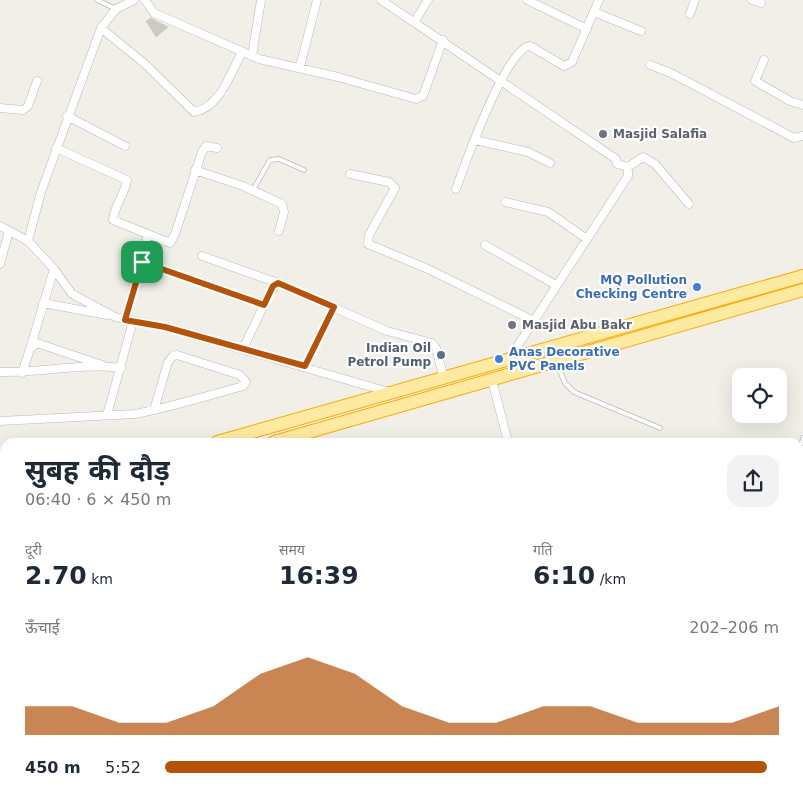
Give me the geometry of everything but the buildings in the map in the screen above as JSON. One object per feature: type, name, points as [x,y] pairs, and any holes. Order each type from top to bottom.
[{"type":"highway","points":[[231,438],[803,276]]},
{"type":"highway","points":[[288,438],[803,290]]},
{"type":"street","points":[[28,241],[40,192],[101,28],[116,9],[134,0]]},
{"type":"street","points":[[145,0],[154,13],[252,56],[420,99],[444,40]]},
{"type":"street","points":[[252,56],[261,0]]},
{"type":"street","points":[[300,68],[317,0]]},
{"type":"street","points":[[381,0],[444,40],[500,81],[616,159],[617,164],[628,167]]},
{"type":"street","points":[[415,21],[428,0]]},
{"type":"street","points":[[527,0],[587,29]]},
{"type":"street","points":[[456,189],[474,140],[500,81],[526,46],[530,46],[564,66],[569,65],[599,0]]},
{"type":"street","points":[[690,14],[695,0]]},
{"type":"street","points":[[752,0],[761,3]]},
{"type":"street","points":[[594,12],[641,31]]},
{"type":"street","points":[[101,28],[144,63],[194,112],[208,108],[218,96],[242,52]]},
{"type":"street","points":[[764,60],[755,82],[790,101],[803,105]]},
{"type":"street","points":[[650,65],[672,73],[794,138],[803,136]]},
{"type":"street","points":[[0,108],[24,110],[28,106],[38,81]]},
{"type":"street","points":[[67,116],[125,146]]},
{"type":"street","points":[[474,140],[528,152],[550,162]]},
{"type":"street","points":[[56,148],[127,180],[126,189],[114,213],[113,220],[170,243],[175,234],[195,170],[206,146],[217,148]]},
{"type":"street","points":[[628,167],[642,157],[649,160],[655,164],[688,204]]},
{"type":"street","points":[[508,360],[628,176],[628,167]]},
{"type":"street","points":[[195,170],[254,190],[282,204],[284,212],[279,231]]},
{"type":"street","points":[[350,174],[389,182],[395,188],[369,235],[368,244],[428,269],[534,321]]},
{"type":"street","points":[[505,202],[548,212],[587,239]]},
{"type":"street","points":[[0,226],[28,241],[54,269],[72,294],[114,317]]},
{"type":"street","points":[[0,264],[9,231]]},
{"type":"street","points":[[107,415],[121,368],[129,320],[148,234]]},
{"type":"street","points":[[486,246],[556,285]]},
{"type":"street","points":[[202,256],[278,283],[388,331],[432,343],[436,348],[444,379]]},
{"type":"street","points":[[142,262],[264,305]]},
{"type":"street","points":[[22,373],[54,269]]},
{"type":"street","points":[[243,349],[273,286],[278,283]]},
{"type":"street","points":[[43,303],[165,327],[390,392]]},
{"type":"street","points":[[305,366],[334,307]]},
{"type":"street","points":[[30,349],[38,344],[106,366],[121,368]]},
{"type":"street","points":[[0,421],[107,415],[154,410],[243,386],[246,382],[245,379],[231,372],[177,355],[173,356],[168,362],[154,410]]},
{"type":"street","points":[[0,372],[22,373],[106,366]]},
{"type":"street","points":[[492,380],[507,438]]},
{"type":"lane","points":[[97,0],[116,9]]},
{"type":"lane","points":[[254,190],[270,160],[279,159],[304,170]]},
{"type":"lane","points":[[556,362],[565,383],[574,392],[660,428]]},
{"type":"place","name":"Masjid Salafia","points":[[603,134]]},
{"type":"place","name":"MQ Pollution Checking Centre","points":[[697,287]]},
{"type":"place","name":"Masjid Abu Bakr","points":[[512,325]]},
{"type":"place","name":"Indian Oil Petrol Pump","points":[[441,355]]},
{"type":"place","name":"Anas Decorative PVC Panels","points":[[499,359]]},
{"type":"route","points":[[142,262],[264,305],[273,286],[278,283],[334,307],[305,366],[165,327],[125,320],[142,262]]}]
